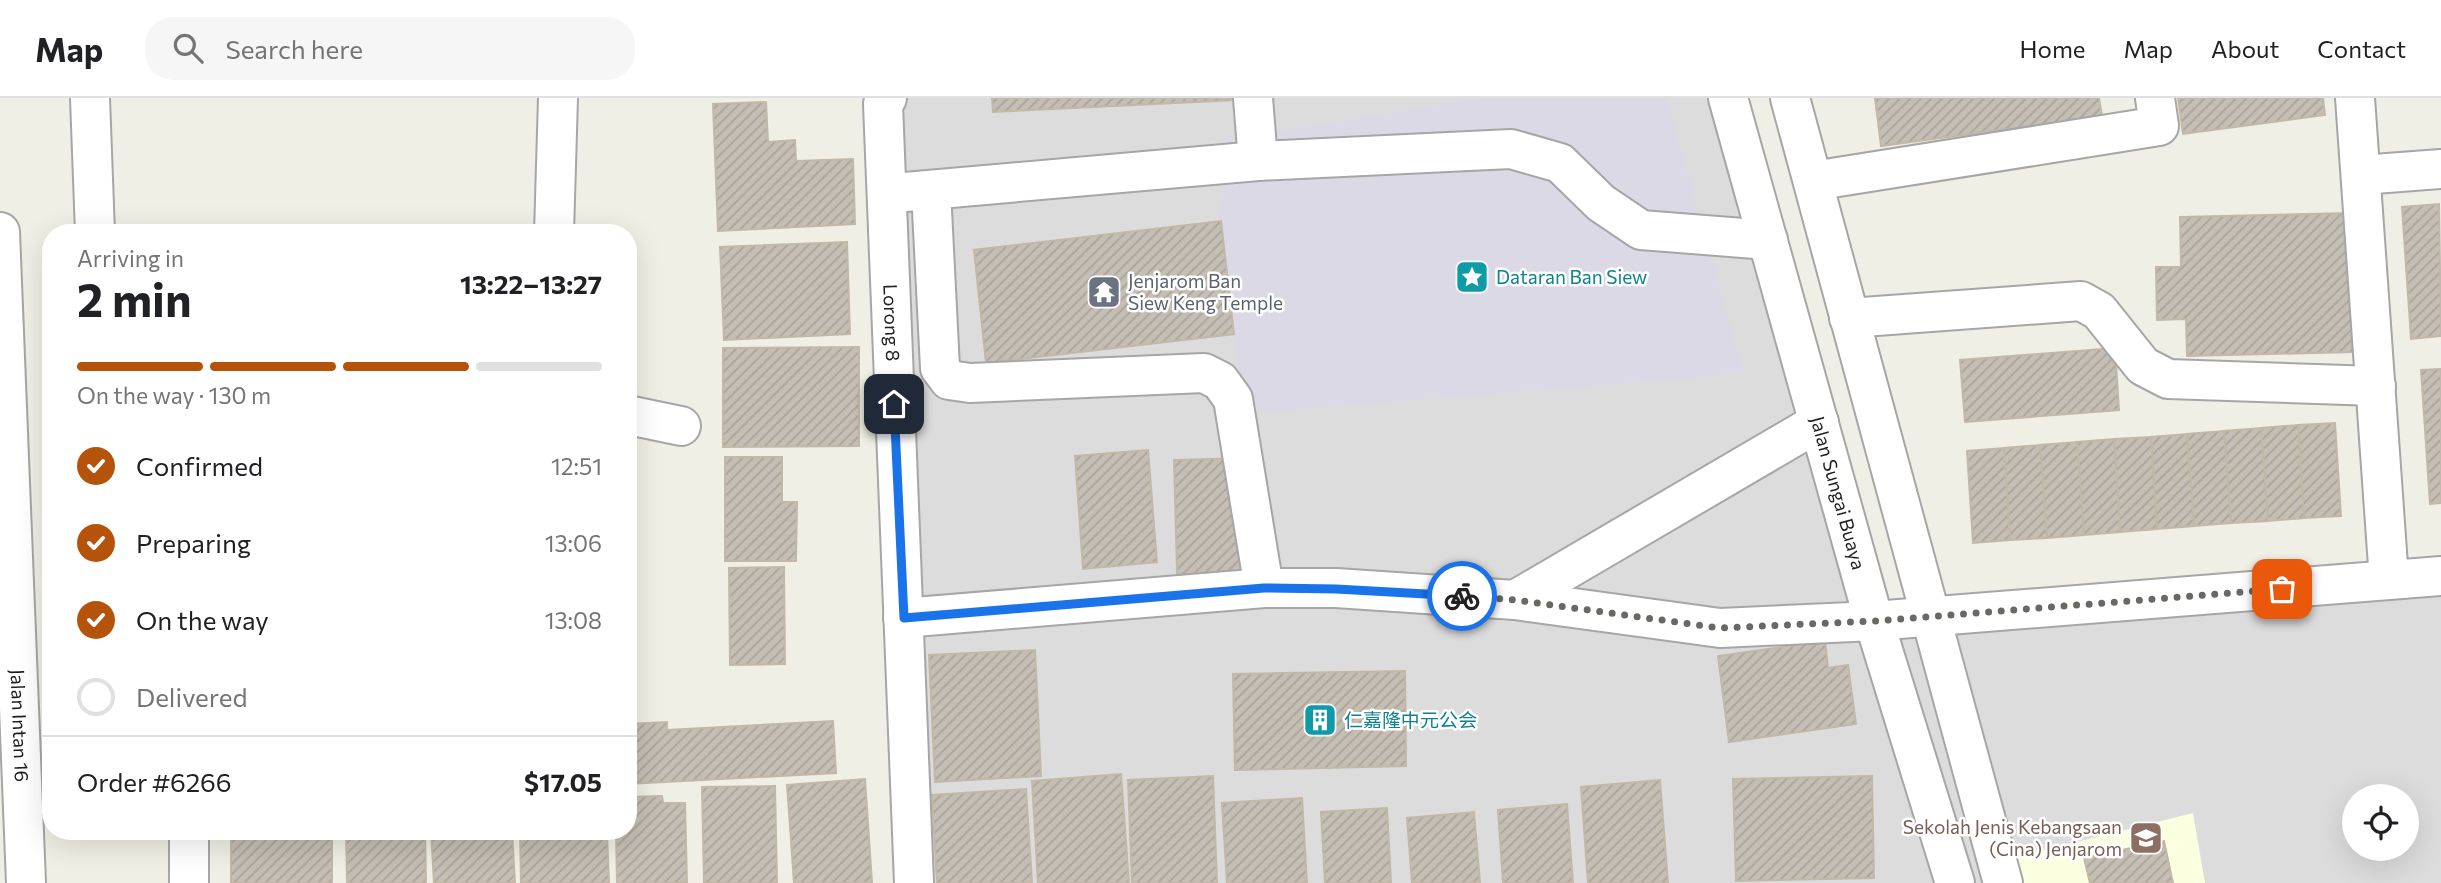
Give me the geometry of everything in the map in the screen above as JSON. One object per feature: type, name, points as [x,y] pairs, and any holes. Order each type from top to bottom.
[{"type":"street","points":[[90,98],[95,224]]},
{"type":"street","points":[[554,224],[558,98]]},
{"type":"street","name":"Lorong 8","points":[[887,98],[883,104],[886,194],[914,883]]},
{"type":"street","points":[[1253,98],[1258,161]]},
{"type":"street","name":"Jalan Sungai Buaya","points":[[1728,98],[1874,621],[1955,883]]},
{"type":"street","points":[[1790,98],[2003,883]]},
{"type":"street","points":[[1813,181],[2159,127],[2155,98]]},
{"type":"street","points":[[2355,98],[2389,580]]},
{"type":"street","points":[[886,194],[1258,161],[1511,149],[1560,163],[1601,204],[1641,230],[1768,240]]},
{"type":"street","points":[[2361,175],[2441,169]]},
{"type":"street","points":[[931,190],[940,368],[949,380],[970,383],[1204,373],[1220,381],[1233,399],[1264,588]]},
{"type":"street","name":"Jalan Intan 16","points":[[0,232],[9,684],[24,769],[26,883]]},
{"type":"street","points":[[1849,318],[2081,301],[2099,311],[2143,366],[2168,379],[2376,386]]},
{"type":"street","points":[[637,417],[681,426]]},
{"type":"street","points":[[1515,600],[1819,422]]},
{"type":"street","points":[[904,618],[1264,588],[1336,589],[1515,600],[1720,628],[1932,617],[2441,576]]},
{"type":"street","points":[[189,840],[189,883]]},
{"type":"shaded area","points":[[895,98],[1728,98],[1874,621],[2441,577],[2441,883],[914,883]]},
{"type":"shaded area","name":"Dataran Ban Siew","points":[[1482,98],[1667,98],[1744,374],[1245,414],[1221,221],[1227,139]]},
{"type":"shaded area","name":"Sekolah Jenis Kebangsaan (Cina) Jenjarom","points":[[2193,813],[2205,883],[2003,883],[1997,862]]},
{"type":"building","points":[[992,98],[1236,98],[1236,100],[993,112]]},
{"type":"building","points":[[1875,98],[2099,98],[2102,116],[1881,146]]},
{"type":"building","points":[[2178,98],[2323,98],[2325,115],[2183,134]]},
{"type":"building","points":[[766,102],[768,142],[795,140],[796,161],[853,159],[855,224],[718,231],[713,104]]},
{"type":"building","points":[[2439,204],[2441,336],[2411,339],[2402,207]]},
{"type":"building","points":[[2351,213],[2354,352],[2187,356],[2186,319],[2157,320],[2156,267],[2181,267],[2180,217]]},
{"type":"building","name":"Jenjarom Ban Siew Keng Temple","points":[[1221,221],[1234,334],[986,363],[974,250]]},
{"type":"building","points":[[847,242],[850,334],[724,340],[720,247]]},
{"type":"building","points":[[859,347],[859,446],[723,447],[723,348]]},
{"type":"building","points":[[2115,348],[2119,410],[1965,422],[1960,360]]},
{"type":"building","points":[[2441,369],[2441,503],[2430,504],[2421,370]]},
{"type":"building","points":[[2335,423],[2341,516],[2304,518],[2298,425]]},
{"type":"building","points":[[2298,425],[2304,518],[2268,521],[2261,428]]},
{"type":"building","points":[[2261,428],[2268,521],[2231,523],[2224,431]]},
{"type":"building","points":[[2224,431],[2231,523],[2194,526],[2187,434]]},
{"type":"building","points":[[2187,434],[2194,526],[2157,529],[2151,437]]},
{"type":"building","points":[[2151,437],[2157,529],[2120,532],[2114,439]]},
{"type":"building","points":[[2114,439],[2120,532],[2084,535],[2077,442]]},
{"type":"building","points":[[2077,442],[2084,535],[2047,538],[2040,445]]},
{"type":"building","points":[[2040,445],[2047,538],[2010,540],[2004,448]]},
{"type":"building","points":[[2004,448],[2010,540],[1973,543],[1967,451]]},
{"type":"building","points":[[1148,450],[1157,562],[1083,569],[1075,456]]},
{"type":"building","points":[[725,457],[782,457],[782,502],[797,502],[796,561],[725,561]]},
{"type":"building","points":[[1247,458],[1250,604],[1178,606],[1174,460]]},
{"type":"building","points":[[784,567],[785,664],[730,665],[729,568]]},
{"type":"building","points":[[1825,641],[1828,668],[1848,665],[1856,724],[1729,742],[1718,656]]},
{"type":"building","points":[[1035,650],[1041,776],[935,782],[929,655]]},
{"type":"building","name":"仁嘉隆中元公会","points":[[1405,671],[1406,766],[1235,770],[1233,674]]},
{"type":"building","points":[[833,721],[836,773],[637,784],[637,724],[667,722],[667,730]]},
{"type":"building","points":[[1121,774],[1129,883],[1038,883],[1032,781]]},
{"type":"building","points":[[1213,776],[1217,883],[1132,883],[1128,780]]},
{"type":"building","points":[[1872,776],[1874,878],[1736,881],[1733,779]]},
{"type":"building","points":[[865,779],[872,883],[794,883],[787,785]]},
{"type":"building","points":[[1660,780],[1668,883],[1588,883],[1581,787]]},
{"type":"building","points":[[775,786],[777,883],[704,883],[702,787]]},
{"type":"building","points":[[1026,789],[1032,883],[937,883],[932,795]]},
{"type":"building","points":[[662,796],[663,803],[685,803],[687,883],[617,883],[616,840],[637,840],[637,797]]},
{"type":"building","points":[[1302,798],[1307,883],[1227,883],[1222,803]]},
{"type":"building","points":[[1567,804],[1573,883],[1503,883],[1498,810]]},
{"type":"building","points":[[1387,808],[1391,883],[1325,883],[1321,812]]},
{"type":"building","points":[[1474,812],[1480,883],[1412,883],[1407,818]]},
{"type":"building","points":[[231,840],[332,840],[332,883],[231,883]]},
{"type":"building","points":[[346,840],[425,840],[426,883],[347,883]]},
{"type":"building","points":[[432,840],[513,840],[515,883],[434,883]]},
{"type":"building","points":[[520,840],[607,840],[609,883],[521,883]]},
{"type":"building","points":[[2164,841],[2173,883],[2090,883],[2084,858]]},
{"type":"way so far","points":[[1462,596],[1515,600],[1720,628],[1874,621],[2282,589]]},
{"type":"place","name":"Dataran Ban Siew","points":[[1472,277]]},
{"type":"place","name":"Jenjarom Ban Siew Keng Temple","points":[[1104,292]]},
{"type":"place","name":"仁嘉隆中元公会","points":[[1320,720]]},
{"type":"place","name":"Sekolah Jenis Kebangsaan (Cina) Jenjarom","points":[[2146,838]]},
{"type":"route","points":[[894,404],[904,618],[1264,588],[1462,596]]}]
